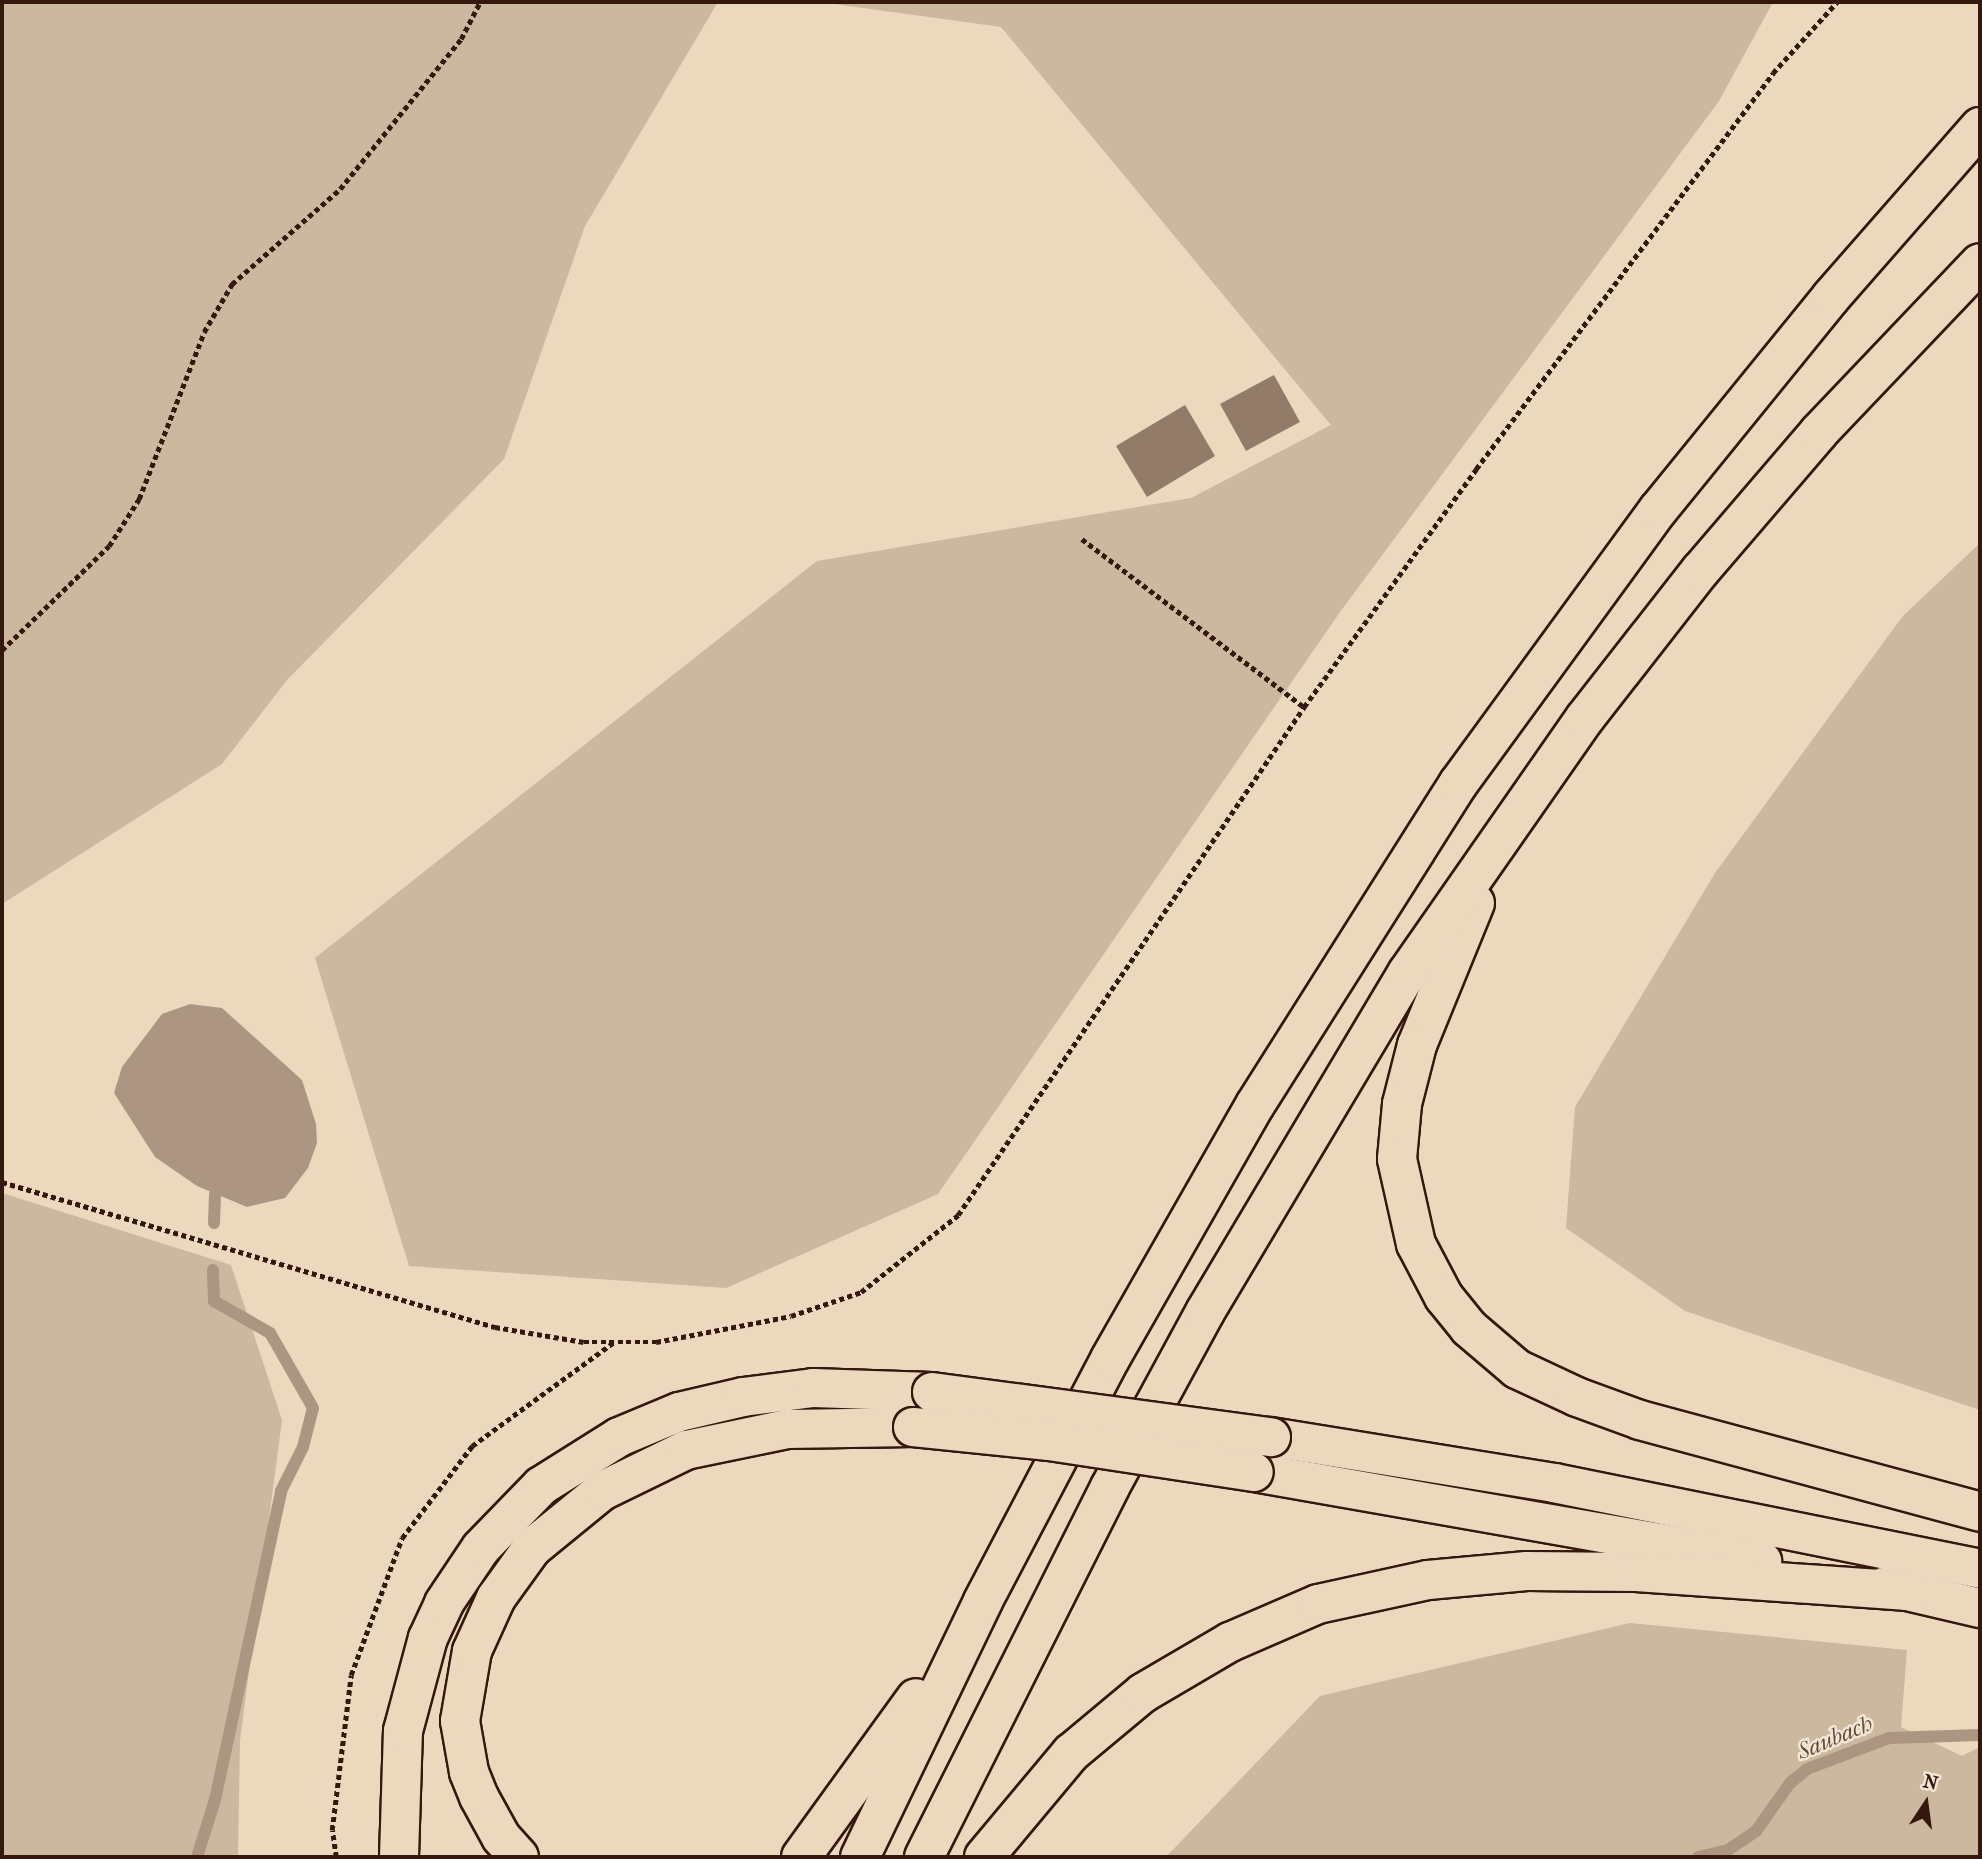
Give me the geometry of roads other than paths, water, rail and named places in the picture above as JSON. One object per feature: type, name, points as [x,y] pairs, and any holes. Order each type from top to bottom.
[{"type":"highway","points":[[860,1857],[983,1601],[1110,1359],[1255,1105],[1458,783],[1667,499],[1831,297],[1980,127]]},
{"type":"highway","points":[[924,1857],[1110,1487],[1211,1300],[1407,973],[1506,828],[1700,571],[1819,432],[1980,263]]},
{"type":"highway","points":[[1506,828],[1417,1045],[1398,1130],[1397,1159],[1407,1217],[1428,1271],[1444,1297],[1469,1328],[1517,1369],[1577,1397],[1640,1420],[1980,1512]]},
{"type":"highway","points":[[399,1857],[403,1731],[428,1638],[444,1604],[481,1548],[541,1486],[619,1437],[679,1412],[743,1397],[813,1388],[932,1392],[1271,1437],[1554,1483],[1980,1569]]},
{"type":"highway","points":[[519,1857],[501,1838],[479,1797],[469,1772],[460,1721],[465,1672],[496,1598],[532,1548],[602,1491],[686,1450],[787,1429],[913,1427],[1049,1441],[1254,1472],[1683,1544],[1980,1608]]},
{"type":"highway","points":[[984,1857],[1071,1753],[1143,1693],[1230,1642],[1318,1604],[1428,1580],[1527,1571],[1636,1572],[1910,1591]]},
{"type":"highway","points":[[801,1857],[983,1601]]},
{"type":"waterway","points":[[214,1223],[215,1194]]},
{"type":"waterway","points":[[197,1857],[215,1800],[281,1491],[303,1447],[313,1408],[270,1333],[214,1301],[213,1270]]},
{"type":"waterway","name":"Saubach","points":[[1698,1857],[1728,1850],[1756,1831],[1790,1783],[1807,1769],[1889,1738],[1980,1735]]}]
